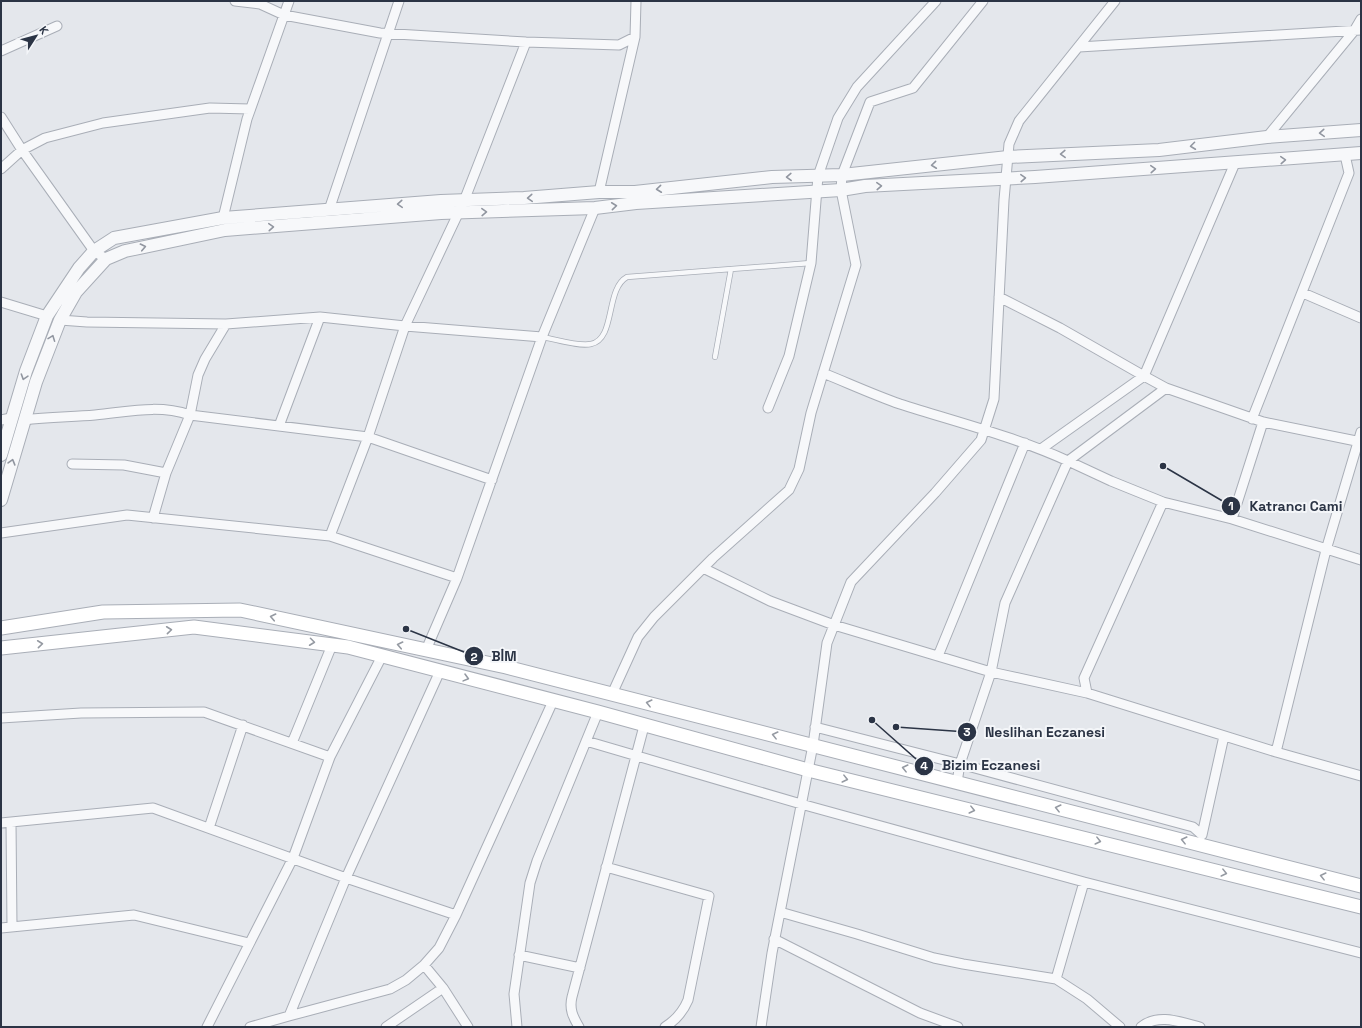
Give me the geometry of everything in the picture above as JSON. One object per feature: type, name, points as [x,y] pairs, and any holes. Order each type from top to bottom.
[{"type":"main road","points":[[1,628],[103,612],[240,610],[506,667],[1361,886]]},
{"type":"main road","points":[[1,648],[194,627],[348,647],[598,712],[644,726],[808,770],[1361,907]]},
{"type":"street","points":[[235,1],[260,4],[284,16],[388,33],[526,42],[619,44],[635,37]]},
{"type":"street","points":[[223,218],[250,109],[289,1]]},
{"type":"street","points":[[329,210],[399,1]]},
{"type":"street","points":[[599,192],[635,37],[636,1]]},
{"type":"street","points":[[768,408],[789,356],[811,263],[818,192],[818,176],[838,118],[857,87],[936,1]]},
{"type":"street","points":[[612,694],[638,637],[654,617],[703,568],[789,490],[800,469],[811,413],[856,265],[841,190],[842,175],[870,102],[913,88],[983,1]]},
{"type":"street","points":[[761,1027],[774,939],[813,745],[827,643],[851,582],[935,493],[981,440],[994,399],[1004,200],[1009,144],[1020,121],[1115,1]]},
{"type":"street","points":[[1267,137],[1357,31],[1361,19]]},
{"type":"street","points":[[1,51],[57,26]]},
{"type":"street","points":[[1080,47],[1357,31]]},
{"type":"street","points":[[330,536],[368,437],[404,326],[464,201],[526,42]]},
{"type":"street","points":[[1,169],[22,150],[45,138],[104,123],[210,108],[250,109]]},
{"type":"street","points":[[1,117],[22,150],[94,251],[106,259]]},
{"type":"street","points":[[1,455],[6,419],[47,316],[79,268],[94,251],[114,238],[223,218],[599,192],[635,192],[772,178],[842,175],[1008,157],[1159,150],[1267,137],[1361,130]]},
{"type":"street","points":[[1,500],[36,382],[60,320],[76,292],[106,259],[126,251],[225,230],[458,212],[595,208],[636,203],[818,192],[866,186],[1235,163],[1361,153]]},
{"type":"street","points":[[1252,419],[1303,294],[1349,173],[1345,155]]},
{"type":"street","points":[[1041,449],[1144,376],[1235,163]]},
{"type":"street","points":[[426,650],[457,578],[542,337],[595,208]]},
{"type":"street","points":[[1303,294],[1361,318]]},
{"type":"street","points":[[999,296],[1060,328],[1166,388],[1263,422],[1360,438],[1326,550],[1276,752]]},
{"type":"street","points":[[1,302],[47,316]]},
{"type":"street","points":[[60,320],[87,322],[226,324],[320,317],[404,326],[542,337]]},
{"type":"street","points":[[279,426],[320,317]]},
{"type":"street","points":[[153,518],[166,473],[190,415],[198,374],[205,359],[226,324]]},
{"type":"street","points":[[823,373],[898,404],[984,429],[1041,449],[1111,481],[1163,502],[1232,519],[1361,560]]},
{"type":"street","points":[[957,782],[960,764],[992,672],[1005,603],[1068,461],[1166,388]]},
{"type":"street","points":[[24,420],[96,415],[137,409],[173,410],[190,415],[368,437],[492,480]]},
{"type":"street","points":[[1232,519],[1263,422]]},
{"type":"street","points":[[938,656],[1025,443]]},
{"type":"street","points":[[72,464],[124,465],[166,473]]},
{"type":"street","points":[[1087,693],[1084,678],[1163,502]]},
{"type":"street","points":[[1,533],[127,515],[330,536],[457,578]]},
{"type":"street","points":[[703,568],[770,601],[834,625],[992,672],[1087,693],[1276,752],[1361,776]]},
{"type":"street","points":[[292,743],[332,644]]},
{"type":"street","points":[[207,1027],[293,858],[330,757],[382,656]]},
{"type":"street","points":[[289,1016],[346,878],[440,671]]},
{"type":"street","points":[[250,1027],[390,989],[406,980],[424,965],[438,948],[456,915],[552,701]]},
{"type":"street","points":[[1,718],[81,713],[204,712],[330,757]]},
{"type":"street","points":[[517,1027],[514,994],[530,883],[598,712]]},
{"type":"street","points":[[209,828],[243,726]]},
{"type":"street","points":[[579,1027],[572,1016],[570,1002],[644,726]]},
{"type":"street","points":[[815,726],[1194,827],[1202,835],[1224,736]]},
{"type":"street","points":[[586,741],[801,804],[1084,882],[1361,953]]},
{"type":"street","points":[[1,823],[153,808],[346,878],[456,915]]},
{"type":"street","points":[[11,822],[12,927]]},
{"type":"street","points":[[606,867],[709,896],[688,1000],[684,1010],[678,1017],[665,1027]]},
{"type":"street","points":[[1056,979],[1084,882]]},
{"type":"street","points":[[780,912],[934,958],[1056,979],[1087,999],[1120,1027]]},
{"type":"street","points":[[1,928],[134,915],[249,943]]},
{"type":"street","points":[[774,939],[920,1013],[958,1027]]},
{"type":"street","points":[[519,955],[580,968]]},
{"type":"street","points":[[424,965],[443,988],[468,1027]]},
{"type":"street","points":[[386,1027],[443,988]]},
{"type":"street","points":[[1141,1027],[1156,1019],[1166,1019],[1200,1027]]},
{"type":"lane","points":[[542,337],[586,345],[596,342],[604,334],[618,284],[627,277],[811,263]]},
{"type":"lane","points":[[715,357],[731,269]]},
{"type":"place","name":"Katrancı Cami","points":[[1163,466]]},
{"type":"place","name":"BİM","points":[[406,629]]},
{"type":"place","name":"Bizim Eczanesi","points":[[872,720]]},
{"type":"place","name":"Neslihan Eczanesi","points":[[896,727]]}]
